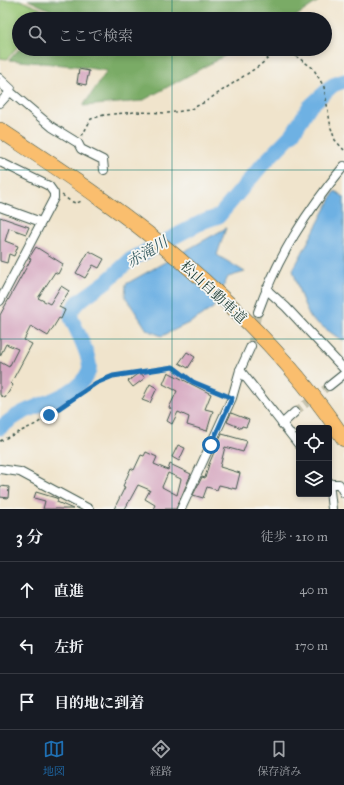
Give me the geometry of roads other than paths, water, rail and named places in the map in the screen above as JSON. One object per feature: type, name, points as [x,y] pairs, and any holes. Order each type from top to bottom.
[{"type":"highway","name":"松山自動車道","points":[[0,130],[109,205],[196,273],[265,340],[324,409],[344,439]]},
{"type":"highway","points":[[0,142],[109,205]]},
{"type":"street","points":[[0,83],[52,127],[78,143],[81,149],[104,160],[104,170]]},
{"type":"street","points":[[0,103],[10,92]]},
{"type":"street","points":[[0,162],[49,186],[54,193],[54,198],[0,301]]},
{"type":"street","points":[[258,312],[266,289],[289,242],[321,193],[344,166]]},
{"type":"street","points":[[0,207],[41,222]]},
{"type":"street","points":[[266,289],[291,312],[344,369]]},
{"type":"street","points":[[182,509],[232,398],[240,370],[251,346]]},
{"type":"street","points":[[240,370],[296,441]]},
{"type":"street","points":[[329,386],[344,374]]},
{"type":"street","points":[[282,424],[295,412]]},
{"type":"street","points":[[0,469],[7,469],[25,474],[89,509]]},
{"type":"street","points":[[332,483],[339,484],[344,493]]},
{"type":"street","points":[[331,497],[332,509]]},
{"type":"lane","points":[[0,76],[13,88],[10,92]]},
{"type":"water","points":[[335,191],[344,197],[344,340],[340,339],[310,318],[300,294],[293,270]]},
{"type":"water","points":[[226,228],[217,255],[245,272],[228,277],[213,308],[193,321],[162,336],[147,330],[125,296],[126,284]]},
{"type":"waterway","name":"赤滝川","points":[[0,428],[22,413],[71,391],[85,378],[89,370],[88,359],[71,318],[71,311],[78,302],[107,281],[130,260],[202,222],[219,216],[262,165],[293,133],[309,107],[333,85],[344,81]]},
{"type":"tunnel","points":[[251,346],[258,312]]},
{"type":"tunnel","points":[[295,412],[329,386]]}]
